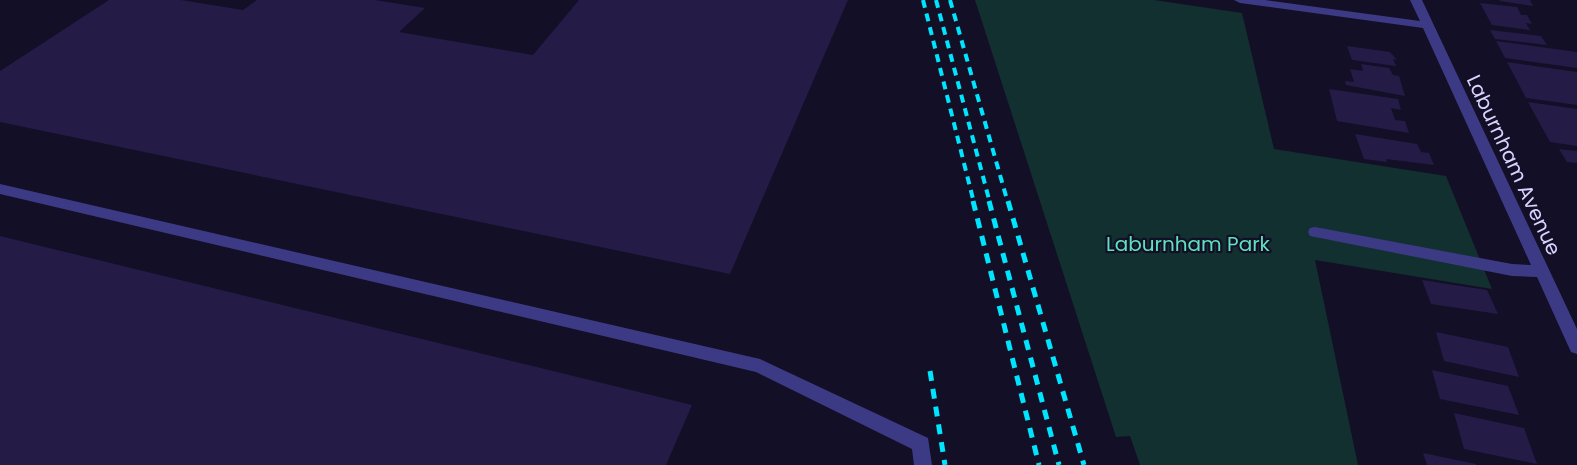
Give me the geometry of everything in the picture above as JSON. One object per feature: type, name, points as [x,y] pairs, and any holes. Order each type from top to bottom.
[{"type":"street","points":[[1240,0],[1427,25]]},
{"type":"street","name":"Laburnham Avenue","points":[[1416,0],[1577,347]]},
{"type":"street","points":[[0,189],[760,366],[921,444],[923,465]]},
{"type":"street","points":[[1315,232],[1512,270],[1542,271]]},
{"type":"green space","name":"Laburnham Park","points":[[975,0],[1154,0],[1242,13],[1274,149],[1446,176],[1492,289],[1315,260],[1358,465],[1140,465],[1130,436],[1116,437]]},
{"type":"building","points":[[109,0],[181,0],[243,10],[257,0],[375,0],[425,8],[399,32],[533,55],[579,0],[848,0],[730,274],[0,122],[0,71]]},
{"type":"building","points":[[1530,0],[1533,6],[1500,1]]},
{"type":"building","points":[[1480,3],[1517,7],[1521,15],[1527,15],[1532,24],[1526,23],[1530,30],[1492,25]]},
{"type":"building","points":[[1490,30],[1541,36],[1547,45],[1495,39]]},
{"type":"building","points":[[1496,41],[1577,52],[1577,68],[1505,58]]},
{"type":"building","points":[[1347,46],[1390,52],[1397,60],[1393,59],[1396,66],[1352,60]]},
{"type":"building","points":[[1507,62],[1577,72],[1577,105],[1526,98]]},
{"type":"building","points":[[1361,64],[1389,68],[1393,75],[1399,76],[1405,96],[1346,85],[1345,81],[1354,82],[1350,69],[1363,71]]},
{"type":"building","points":[[1329,89],[1398,99],[1401,110],[1391,108],[1395,120],[1405,121],[1409,133],[1337,121]]},
{"type":"building","points":[[1528,102],[1577,109],[1577,146],[1550,142]]},
{"type":"building","points":[[1355,134],[1417,144],[1421,152],[1429,153],[1434,165],[1386,159],[1387,162],[1364,159]]},
{"type":"building","points":[[1559,149],[1577,151],[1577,163],[1567,162]]},
{"type":"building","points":[[0,236],[692,405],[666,465],[0,465]]},
{"type":"building","points":[[1422,280],[1487,290],[1498,314],[1431,304]]},
{"type":"building","points":[[1436,332],[1508,347],[1519,377],[1444,361]]},
{"type":"building","points":[[1432,370],[1508,386],[1519,415],[1440,399]]},
{"type":"building","points":[[1454,413],[1524,428],[1537,464],[1464,449]]},
{"type":"building","points":[[1423,453],[1476,464],[1476,465],[1427,465]]},
{"type":"railway","points":[[923,0],[974,203]]},
{"type":"railway","points":[[936,0],[990,203]]},
{"type":"railway","points":[[950,0],[1008,203]]},
{"type":"railway","points":[[973,201],[1039,465]]},
{"type":"railway","points":[[989,201],[1059,465]]},
{"type":"railway","points":[[1008,201],[1084,465]]},
{"type":"railway","points":[[930,371],[945,465]]}]
